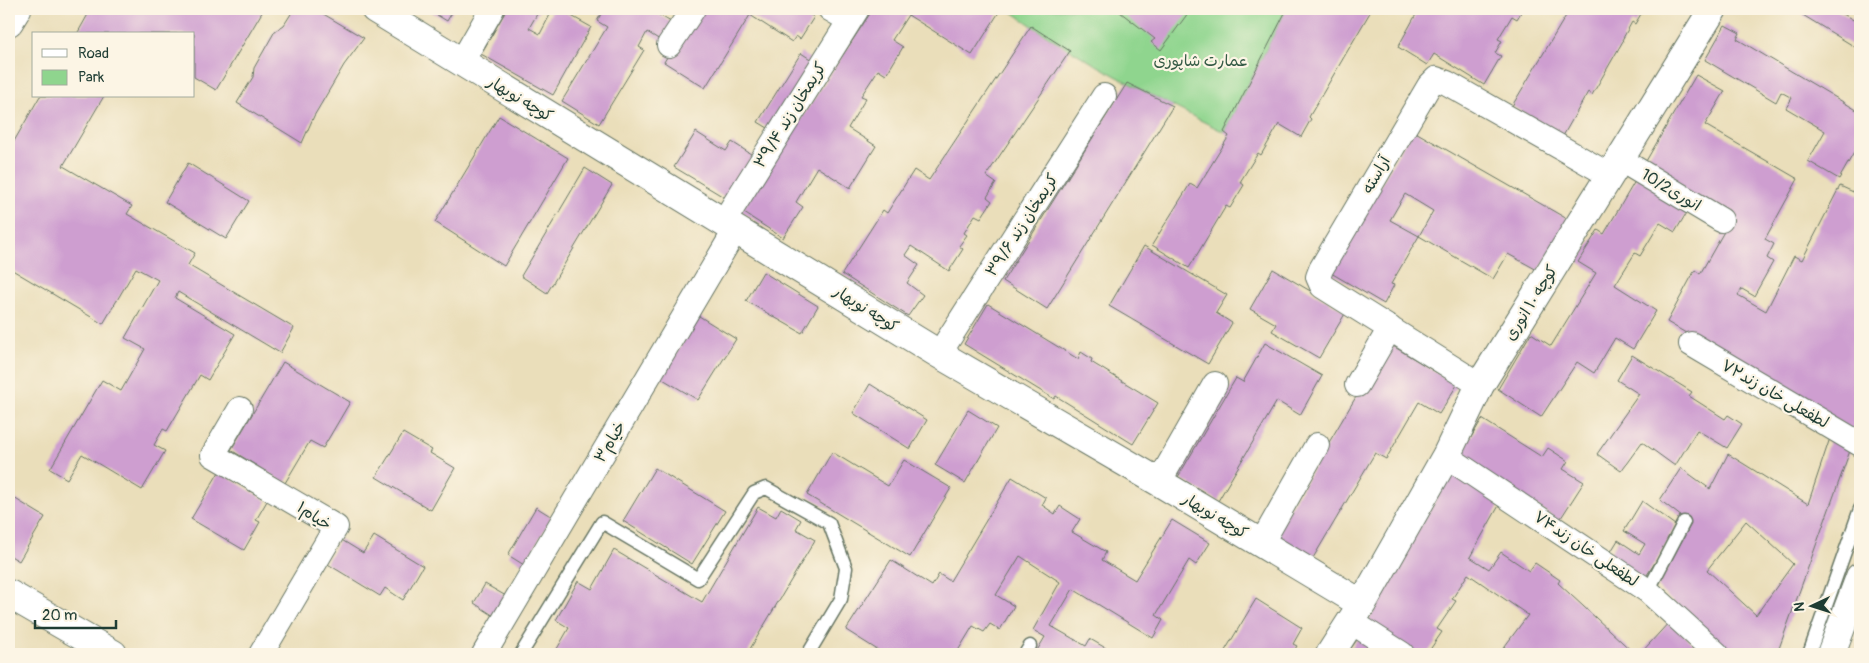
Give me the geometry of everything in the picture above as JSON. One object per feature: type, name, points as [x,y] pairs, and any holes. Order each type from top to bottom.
[{"type":"street","points":[[9,22],[17,9]]},
{"type":"street","name":"کوچه نوبهار","points":[[375,9],[939,354],[1159,482],[1261,544],[1356,612]]},
{"type":"street","points":[[461,63],[492,9]]},
{"type":"street","points":[[670,45],[693,9]]},
{"type":"street","name":"کوچه ۱۰ انوری","points":[[1330,654],[1446,456],[1480,385],[1713,9]]},
{"type":"street","name":"کریمخان زند ۳۹/۴","points":[[730,225],[845,13]]},
{"type":"street","name":"آراسته","points":[[1480,385],[1322,286],[1318,277],[1429,86],[1436,79],[1447,83],[1616,168]]},
{"type":"street","name":"کریمخان زند ۳۹/۶","points":[[939,354],[1104,96]]},
{"type":"street","name":"انوری10/2","points":[[1616,168],[1720,220]]},
{"type":"street","name":"خیام۳","points":[[484,654],[730,225]]},
{"type":"street","points":[[1357,385],[1390,328]]},
{"type":"street","name":"لطفعلی خان زند۷۲","points":[[1690,344],[1860,444]]},
{"type":"street","points":[[1159,482],[1215,384]]},
{"type":"street","name":"۱خیام","points":[[240,409],[213,454],[336,527],[261,654]]},
{"type":"street","points":[[1261,544],[1317,445]]},
{"type":"street","name":"لطفعلی خان زند۷۴","points":[[1446,456],[1648,591],[1717,654]]},
{"type":"street","points":[[1831,654],[1860,578]]},
{"type":"street","points":[[9,594],[113,654]]},
{"type":"street","points":[[1356,612],[1402,654]]},
{"type":"lane","points":[[521,654],[602,522],[698,579],[754,493],[766,488],[829,523],[846,568],[841,599],[808,654]]},
{"type":"lane","points":[[1809,654],[1860,509]]},
{"type":"lane","points":[[1648,591],[1684,522]]},
{"type":"green space","name":"عمارت شاپوری","points":[[1010,9],[1287,9],[1224,132],[1087,60],[1035,28]]},
{"type":"building","points":[[91,9],[264,9],[216,90],[195,78],[195,32],[78,32]]},
{"type":"building","points":[[294,9],[315,9],[364,38],[344,65],[314,116],[302,143],[237,103],[253,77],[254,68],[275,31],[284,25]]},
{"type":"building","points":[[427,9],[454,9],[447,21]]},
{"type":"building","points":[[507,9],[540,9],[529,28],[540,34],[553,9],[559,9],[591,27],[553,95],[481,54]]},
{"type":"building","points":[[604,9],[649,9],[676,25],[665,43],[647,32],[639,47],[644,50],[599,124],[562,101],[607,27],[597,21]]},
{"type":"building","points":[[697,9],[801,9],[814,17],[800,39],[796,36],[792,42],[750,15],[705,88],[664,62]]},
{"type":"building","points":[[873,9],[1001,9],[972,55],[908,15],[892,40],[903,47],[886,75],[878,70],[861,96],[866,98],[848,128],[876,146],[850,188],[817,167],[796,202],[803,207],[783,238],[741,211]]},
{"type":"building","points":[[1116,9],[1191,9],[1161,50],[1151,42],[1155,39]]},
{"type":"building","points":[[1287,9],[1372,9],[1309,117],[1311,119],[1301,137],[1279,124],[1261,155],[1258,153],[1240,182],[1244,185],[1230,208],[1226,206],[1189,268],[1152,245],[1190,184],[1197,188],[1229,136],[1224,132]]},
{"type":"building","points":[[1419,9],[1523,9],[1517,19],[1512,16],[1498,39],[1502,41],[1495,53],[1501,56],[1484,85],[1434,54],[1427,65],[1398,47]]},
{"type":"building","points":[[1570,9],[1644,9],[1635,24],[1632,22],[1592,95],[1588,92],[1563,136],[1512,106]]},
{"type":"building","points":[[1793,9],[1835,9],[1860,24],[1860,50]]},
{"type":"building","points":[[1725,25],[1740,33],[1737,39],[1860,112],[1860,142],[1839,179],[1808,161],[1825,131],[1786,108],[1792,98],[1781,92],[1776,102],[1705,60]]},
{"type":"building","points":[[1031,26],[1070,51],[986,176],[996,183],[987,197],[992,201],[981,218],[975,215],[964,233],[967,235],[959,246],[963,249],[949,271],[911,246],[905,255],[919,265],[907,283],[923,295],[908,316],[842,274],[883,210],[887,213],[914,170],[929,180]]},
{"type":"building","points":[[801,53],[815,62],[773,131],[758,122]]},
{"type":"building","points":[[1696,75],[1725,91],[1705,125],[1798,179],[1765,239],[1774,244],[1767,258],[1773,262],[1754,296],[1742,289],[1738,295],[1766,311],[1794,256],[1802,260],[1840,186],[1860,195],[1860,421],[1856,432],[1667,322],[1695,270],[1700,274],[1730,221],[1642,168]]},
{"type":"building","points":[[1127,83],[1173,106],[1047,309],[1003,281]]},
{"type":"building","points":[[39,98],[103,98],[63,166],[132,206],[127,214],[195,253],[188,265],[294,328],[280,353],[178,292],[175,298],[235,334],[208,380],[200,375],[167,431],[163,429],[154,445],[165,451],[142,490],[82,454],[67,479],[50,469],[102,380],[121,391],[145,349],[125,338],[158,280],[136,268],[103,324],[9,268],[9,150]]},
{"type":"building","points":[[499,116],[568,158],[504,266],[435,222]]},
{"type":"building","points":[[1412,130],[1569,220],[1539,271],[1508,254],[1493,279],[1419,236],[1391,284],[1394,285],[1384,304],[1331,273]],"holes":[[[1405,194],[1433,211],[1419,236],[1390,220]]]},
{"type":"building","points":[[696,132],[726,151],[732,142],[754,156],[727,199],[674,167]]},
{"type":"building","points":[[188,163],[249,201],[226,239],[165,202]]},
{"type":"building","points":[[585,168],[612,185],[547,293],[521,276]]},
{"type":"building","points":[[1638,176],[1690,207],[1675,232],[1660,223],[1640,256],[1635,253],[1615,285],[1656,311],[1633,349],[1615,338],[1594,373],[1577,362],[1541,417],[1498,389],[1531,333],[1551,346],[1596,273],[1578,262],[1598,230],[1604,234]]},
{"type":"building","points":[[1144,246],[1227,295],[1216,313],[1232,323],[1208,364],[1109,306]]},
{"type":"building","points":[[1273,269],[1346,312],[1319,358],[1272,331],[1276,324],[1250,309]]},
{"type":"building","points":[[763,272],[818,306],[802,333],[746,301]]},
{"type":"building","points":[[988,304],[1078,359],[1081,352],[1092,359],[1091,362],[1158,403],[1133,444],[1056,396],[1054,399],[964,344]]},
{"type":"building","points":[[699,316],[736,339],[698,400],[661,378]]},
{"type":"building","points":[[1265,343],[1322,376],[1300,415],[1277,401],[1218,501],[1178,477],[1236,378],[1243,382]]},
{"type":"building","points":[[1388,343],[1457,385],[1439,414],[1419,402],[1386,459],[1375,453],[1313,558],[1274,535]]},
{"type":"building","points":[[1632,355],[1692,392],[1689,396],[1725,419],[1728,415],[1742,424],[1727,448],[1697,430],[1675,466],[1642,442],[1621,471],[1597,454],[1639,394],[1617,380]]},
{"type":"building","points":[[283,362],[350,402],[323,448],[310,441],[285,483],[231,450]]},
{"type":"building","points":[[870,384],[927,420],[910,449],[853,413]]},
{"type":"building","points":[[968,410],[997,428],[965,483],[935,465]]},
{"type":"building","points":[[1482,419],[1542,457],[1548,448],[1568,461],[1563,469],[1584,482],[1559,521],[1460,456]]},
{"type":"building","points":[[403,433],[432,450],[430,453],[455,468],[431,510],[376,477]]},
{"type":"building","points":[[1831,435],[1851,448],[1777,654],[1728,654],[1657,587],[1691,524],[1660,500],[1681,468],[1710,489],[1728,454],[1808,504]],"holes":[[[1746,521],[1793,564],[1756,615],[1707,570]]]},
{"type":"building","points":[[832,452],[888,486],[904,460],[951,488],[910,557],[807,495]]},
{"type":"building","points":[[655,468],[725,511],[692,564],[623,521]]},
{"type":"building","points":[[1453,471],[1501,502],[1470,557],[1489,569],[1501,552],[1529,571],[1535,563],[1560,580],[1558,583],[1635,654],[1499,654],[1528,615],[1468,574],[1452,599],[1456,601],[1437,629],[1442,632],[1427,654],[1412,654],[1366,625],[1384,594],[1381,592]]},
{"type":"building","points":[[219,472],[267,501],[256,520],[260,522],[244,550],[191,519]]},
{"type":"building","points":[[1012,477],[1046,498],[1042,505],[1055,514],[1060,506],[1080,519],[1072,532],[1106,552],[1102,560],[1135,580],[1172,520],[1210,543],[1196,565],[1189,560],[1156,615],[1163,620],[1153,638],[1073,589],[1051,626],[1086,646],[1090,639],[1116,654],[1035,654],[1045,637],[1033,630],[1060,582],[1020,556],[996,595],[1014,606],[1000,630],[990,624],[984,632],[973,626],[956,654],[884,654],[846,630],[891,560],[932,586],[939,574],[950,581]]},
{"type":"building","points":[[9,495],[45,517],[19,561],[9,555]]},
{"type":"building","points":[[1642,501],[1675,525],[1660,555],[1643,581],[1607,558],[1618,540],[1639,554],[1645,544],[1624,531]]},
{"type":"building","points":[[536,507],[552,517],[524,565],[508,555]]},
{"type":"building","points":[[758,507],[776,517],[781,508],[801,520],[796,529],[815,540],[747,654],[554,654],[569,628],[556,620],[578,581],[592,589],[614,550],[702,602]]},
{"type":"building","points":[[374,536],[423,566],[403,600],[385,588],[380,596],[326,563],[340,539],[363,553]]},
{"type":"building","points":[[485,584],[506,596],[494,616],[474,603]]},
{"type":"building","points":[[1256,599],[1302,628],[1293,644],[1297,646],[1292,654],[1223,654]]},
{"type":"building","points":[[1670,621],[1704,654],[1640,654]]},
{"type":"building","points":[[1361,634],[1390,654],[1347,654]]}]
